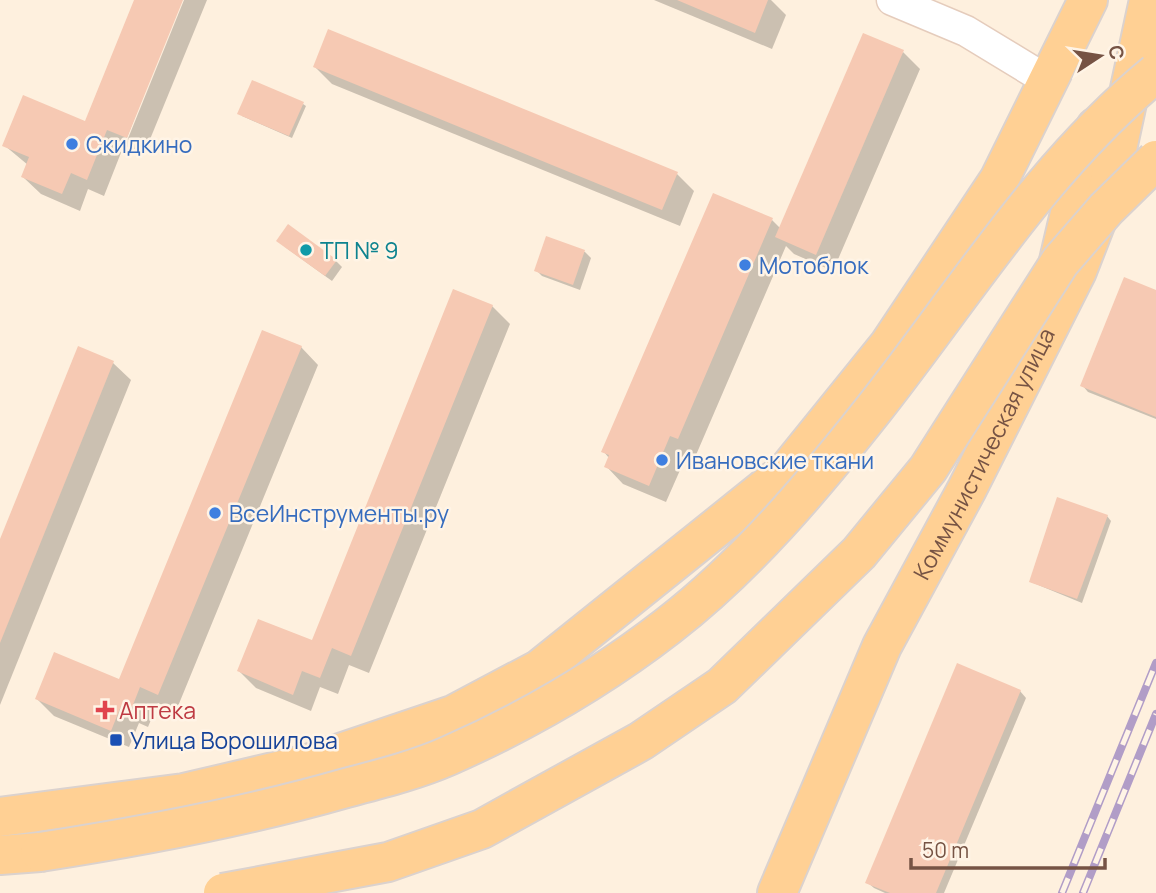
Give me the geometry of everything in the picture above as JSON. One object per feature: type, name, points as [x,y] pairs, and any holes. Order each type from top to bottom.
[{"type":"main road","points":[[0,817],[184,793],[308,764],[453,715],[540,669],[788,470],[889,345],[999,180],[1050,82],[1088,0]]},
{"type":"main road","points":[[1027,370],[1055,278],[1080,170],[1143,0]]},
{"type":"main road","name":"Коммунистическая улица","points":[[777,893],[881,646],[967,489],[1077,271],[1108,191],[1149,0]]},
{"type":"main road","points":[[0,855],[40,852],[159,834],[282,807],[445,758],[583,685],[659,633],[747,554],[824,473],[945,311],[1065,161],[1129,96],[1156,73]]},
{"type":"main road","points":[[1027,127],[1057,124],[1067,129],[1075,139],[1080,170]]},
{"type":"main road","points":[[223,893],[388,862],[481,830],[641,741],[722,686],[796,616],[876,531],[928,468],[1060,262],[1106,209],[1156,160]]},
{"type":"street","points":[[892,0],[965,31],[1050,82]]},
{"type":"building","points":[[134,0],[183,0],[127,138],[107,130],[87,180],[71,173],[62,194],[21,177],[29,157],[2,146],[23,95],[85,121]]},
{"type":"building","points":[[677,0],[768,0],[755,33]]},
{"type":"building","points":[[328,29],[678,172],[662,210],[313,67]]},
{"type":"building","points":[[863,33],[904,50],[816,255],[775,237]]},
{"type":"building","points":[[252,80],[304,102],[289,136],[237,114]]},
{"type":"building","points":[[713,193],[773,218],[678,439],[670,436],[649,486],[604,467],[609,455],[601,452]]},
{"type":"building","name":"ТП № 9","points":[[288,224],[337,260],[325,276],[276,241]]},
{"type":"building","points":[[546,236],[585,250],[573,285],[534,271]]},
{"type":"building","points":[[1124,277],[1156,290],[1156,417],[1080,386]]},
{"type":"building","points":[[453,289],[493,305],[351,656],[332,648],[320,678],[302,671],[293,695],[237,671],[258,619],[312,640]]},
{"type":"building","points":[[262,330],[302,346],[158,695],[140,687],[131,710],[121,706],[111,731],[35,699],[54,652],[119,679]]},
{"type":"building","points":[[78,346],[114,361],[0,643],[0,539]]},
{"type":"building","points":[[1057,497],[1108,515],[1077,599],[1029,582]]},
{"type":"building","points":[[957,663],[1021,690],[936,893],[890,893],[865,883]]},
{"type":"railway","points":[[1062,893],[1156,663]]},
{"type":"railway","points":[[1083,893],[1156,714]]},
{"type":"place","name":"Скидкино","points":[[72,144]]},
{"type":"place","name":"ТП № 9","points":[[306,250]]},
{"type":"place","name":"Мотоблок","points":[[745,265]]},
{"type":"place","name":"Ивановские ткани","points":[[662,460]]},
{"type":"place","name":"ВсеИнструменты.ру","points":[[215,513]]},
{"type":"place","name":"Аптека","points":[[105,710]]},
{"type":"place","name":"Улица Ворошилова","points":[[116,740]]}]
